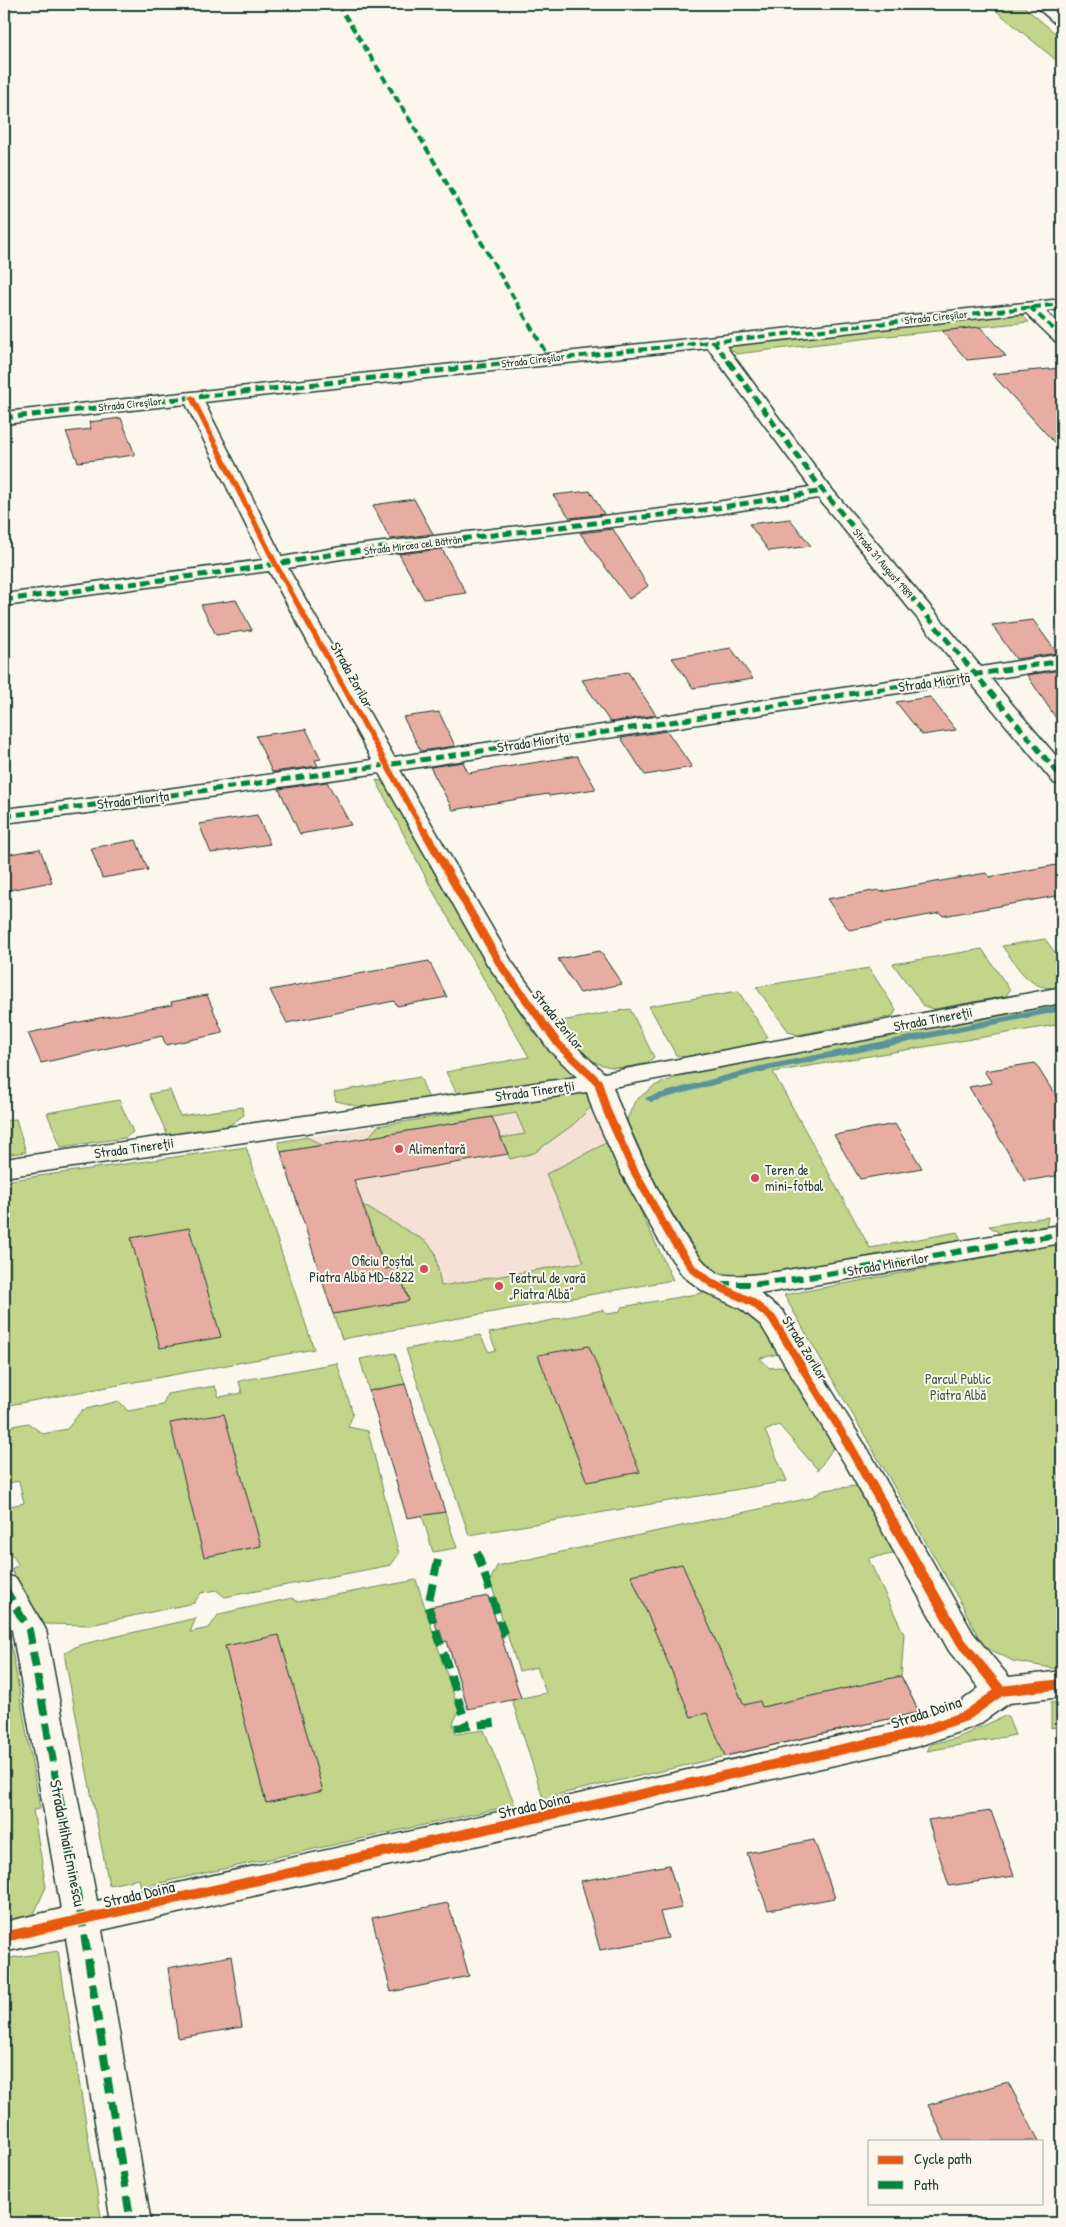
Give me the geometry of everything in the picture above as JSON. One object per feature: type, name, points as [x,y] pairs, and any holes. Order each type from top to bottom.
[{"type":"street","points":[[1040,4],[1062,22]]},
{"type":"street","name":"Strada Cireşilor","points":[[4,418],[1062,304]]},
{"type":"street","points":[[1030,308],[1062,337]]},
{"type":"street","name":"Strada 31 August 1989","points":[[713,341],[823,491],[1062,778]]},
{"type":"street","name":"Strada Zorilor","points":[[192,398],[276,565],[368,727],[386,765],[500,964],[559,1045],[598,1082],[607,1111],[632,1169],[672,1239],[693,1269],[713,1284],[752,1302],[772,1318],[862,1466],[961,1642],[1001,1691]]},
{"type":"street","name":"Strada Mircea cel Bătrân","points":[[4,600],[276,565],[341,553],[704,510],[823,491]]},
{"type":"street","name":"Strada Mioriţa","points":[[4,816],[146,799],[386,765],[1062,661]]},
{"type":"street","name":"Strada Tinereţii","points":[[4,1168],[598,1082],[1062,995]]},
{"type":"street","name":"Strada Minerilor","points":[[713,1284],[760,1284],[1062,1234]]},
{"type":"street","name":"Strada Mihai Eminescu","points":[[4,1587],[28,1630],[82,1921],[131,2223]]},
{"type":"street","name":"Strada Doina","points":[[4,1937],[919,1732],[966,1716],[1001,1691],[1062,1684]]},
{"type":"shaded area","points":[[586,1092],[673,1280],[342,1339],[278,1142]]},
{"type":"green space","points":[[988,4],[1021,4],[1062,39],[1062,65]]},
{"type":"green space","points":[[1019,312],[1029,322],[736,354],[725,343]]},
{"type":"green space","points":[[376,780],[386,782],[430,858],[471,937],[529,1026],[547,1047],[573,1070],[572,1077],[458,1096],[446,1072],[529,1057],[430,886]]},
{"type":"green space","points":[[1045,939],[1062,962],[1062,987],[1051,988],[1033,983],[1020,971],[1002,946]]},
{"type":"green space","points":[[982,949],[1010,990],[1006,996],[934,1009],[924,1006],[893,964]]},
{"type":"green space","points":[[869,968],[896,1010],[893,1016],[798,1035],[789,1032],[756,987]]},
{"type":"green space","points":[[738,991],[768,1037],[763,1042],[684,1057],[676,1055],[649,1006]]},
{"type":"green space","name":"Teren de mini-fotbal","points":[[1062,1001],[1062,1024],[773,1072],[870,1248],[957,1232],[963,1243],[762,1276],[727,1278],[706,1267],[641,1164],[630,1138],[627,1119],[635,1101],[654,1086],[679,1076]]},
{"type":"green space","points":[[630,1009],[654,1057],[647,1062],[633,1066],[620,1068],[608,1066],[587,1058],[570,1042],[555,1022]]},
{"type":"green space","points":[[420,1077],[429,1099],[366,1108],[336,1101],[334,1092]]},
{"type":"green space","points":[[170,1090],[180,1116],[242,1107],[244,1115],[227,1127],[169,1138],[149,1094]]},
{"type":"green space","points":[[586,1092],[592,1106],[574,1124],[534,1153],[510,1159],[501,1138],[525,1134],[516,1113],[368,1138],[378,1126]]},
{"type":"green space","points":[[119,1100],[133,1132],[125,1138],[61,1147],[47,1113]]},
{"type":"green space","points":[[16,1119],[26,1152],[4,1155],[4,1121]]},
{"type":"green space","points":[[307,1137],[322,1145],[361,1204],[427,1242],[435,1252],[441,1286],[584,1262],[546,1174],[608,1142],[673,1280],[342,1339],[333,1314],[409,1300],[401,1277],[383,1280],[318,1146],[281,1152],[278,1142]]},
{"type":"green space","points":[[246,1147],[314,1349],[4,1406],[4,1181]]},
{"type":"green space","points":[[1048,1217],[1046,1228],[1002,1235],[989,1226]]},
{"type":"green space","name":"Parcul Public Piatra Albă","points":[[1062,1243],[1062,1670],[1013,1661],[983,1646],[962,1605],[784,1295]]},
{"type":"green space","points":[[708,1292],[741,1307],[763,1323],[783,1353],[760,1358],[769,1368],[791,1366],[836,1444],[818,1470],[779,1425],[765,1431],[787,1481],[469,1535],[406,1349],[480,1335],[489,1352],[496,1350],[489,1333],[602,1310],[608,1314],[619,1312],[622,1307]]},
{"type":"green space","points":[[395,1353],[405,1384],[369,1391],[360,1359]]},
{"type":"green space","points":[[337,1363],[353,1414],[348,1427],[368,1431],[399,1554],[391,1565],[225,1597],[216,1590],[201,1593],[194,1603],[90,1625],[45,1624],[28,1601],[11,1569],[19,1565],[6,1547],[4,1507],[24,1503],[19,1481],[4,1484],[4,1428],[28,1423],[43,1434],[67,1429],[82,1410],[119,1401],[128,1411],[163,1405],[167,1394],[215,1386],[219,1397],[242,1393],[239,1381]]},
{"type":"green space","points":[[856,1486],[876,1502],[900,1553],[868,1558],[904,1634],[901,1676],[919,1712],[543,1798],[512,1700],[546,1693],[537,1667],[519,1671],[490,1581],[497,1566],[810,1498],[824,1490]]},
{"type":"green space","points":[[445,1512],[457,1548],[433,1552],[422,1515]]},
{"type":"green space","points":[[416,1580],[459,1711],[453,1723],[456,1734],[484,1730],[515,1805],[141,1887],[139,1879],[109,1885],[65,1653],[79,1645],[196,1618],[190,1632],[209,1628],[219,1614],[292,1598],[298,1602]]},
{"type":"green space","points":[[11,1644],[40,1809],[33,1810],[46,1887],[33,1916],[4,1922],[4,1646]]},
{"type":"green space","points":[[1062,1701],[1062,1726],[1051,1728],[1051,1703]]},
{"type":"green space","points":[[1007,1715],[1015,1735],[927,1751],[931,1744],[957,1738]]},
{"type":"green space","points":[[58,1951],[102,2223],[4,2223],[4,1959]]},
{"type":"building","points":[[980,327],[1006,356],[967,360],[942,331]]},
{"type":"building","points":[[1062,368],[1062,451],[992,374]]},
{"type":"building","points":[[121,418],[135,455],[78,462],[66,432],[91,429],[89,422]]},
{"type":"building","points":[[590,491],[604,514],[570,518],[553,495]]},
{"type":"building","points":[[414,499],[433,534],[390,539],[373,505]]},
{"type":"building","points":[[790,519],[811,546],[769,551],[749,524]]},
{"type":"building","points":[[613,529],[648,586],[629,599],[580,533]]},
{"type":"building","points":[[442,549],[466,593],[424,599],[399,554]]},
{"type":"building","points":[[236,600],[252,630],[216,635],[201,605]]},
{"type":"building","points":[[1033,620],[1057,653],[1016,659],[992,625]]},
{"type":"building","points":[[731,648],[753,679],[693,688],[672,658]]},
{"type":"building","points":[[1062,670],[1062,727],[1027,675]]},
{"type":"building","points":[[628,672],[656,715],[610,722],[582,680]]},
{"type":"building","points":[[930,697],[956,730],[922,735],[896,702]]},
{"type":"building","points":[[439,712],[455,746],[421,751],[403,717]]},
{"type":"building","points":[[306,729],[321,759],[315,760],[318,766],[272,772],[256,736]]},
{"type":"building","points":[[667,731],[692,767],[645,775],[621,738]]},
{"type":"building","points":[[577,756],[596,789],[549,796],[548,794],[453,810],[430,767],[463,762],[468,773]]},
{"type":"building","points":[[327,782],[351,825],[300,834],[279,789]]},
{"type":"building","points":[[257,815],[270,844],[211,853],[199,824]]},
{"type":"building","points":[[136,840],[148,870],[102,878],[91,848]]},
{"type":"building","points":[[40,849],[52,882],[4,891],[4,855]]},
{"type":"building","points":[[1062,864],[1062,895],[943,916],[940,913],[849,930],[827,899],[879,890],[880,892],[986,873],[989,877]]},
{"type":"building","points":[[600,951],[622,984],[580,993],[558,959]]},
{"type":"building","points":[[429,961],[447,997],[397,1006],[394,1001],[287,1023],[270,990]]},
{"type":"building","points":[[207,995],[223,1033],[166,1045],[162,1036],[41,1063],[28,1033],[172,1005],[171,1002]]},
{"type":"building","points":[[1035,1063],[1062,1106],[1062,1175],[1025,1181],[969,1087],[992,1083],[984,1071]]},
{"type":"building","points":[[492,1117],[508,1154],[354,1180],[385,1269],[397,1267],[409,1301],[333,1314],[281,1152]]},
{"type":"building","points":[[895,1124],[922,1168],[860,1179],[834,1135]]},
{"type":"building","points":[[189,1228],[221,1337],[160,1348],[131,1238]]},
{"type":"building","points":[[589,1346],[640,1472],[587,1482],[538,1355]]},
{"type":"building","points":[[405,1384],[445,1512],[407,1518],[369,1391]]},
{"type":"building","points":[[224,1414],[261,1546],[204,1557],[170,1423]]},
{"type":"building","points":[[682,1564],[744,1705],[760,1701],[762,1707],[901,1676],[919,1712],[725,1756],[707,1713],[691,1717],[631,1575]]},
{"type":"building","points":[[488,1596],[521,1698],[468,1709],[447,1641],[441,1642],[430,1607]]},
{"type":"building","points":[[279,1635],[323,1791],[266,1803],[225,1646]]},
{"type":"building","points":[[991,1811],[1014,1876],[949,1886],[928,1820]]},
{"type":"building","points":[[814,1840],[835,1898],[768,1910],[747,1853]]},
{"type":"building","points":[[669,1865],[682,1908],[660,1912],[668,1938],[600,1950],[581,1881]]},
{"type":"building","points":[[448,1903],[469,1976],[391,1992],[372,1918]]},
{"type":"building","points":[[231,1956],[242,2027],[178,2038],[168,1968]]},
{"type":"building","points":[[1008,2082],[1038,2140],[945,2140],[928,2105]]},
{"type":"waterway","points":[[651,1099],[756,1070],[1062,1008]]},
{"type":"marked path","points":[[338,4],[411,122],[549,358]]},
{"type":"marked path","points":[[4,418],[1062,304]]},
{"type":"marked path","points":[[1030,307],[1062,337]]},
{"type":"marked path","points":[[713,341],[823,491],[1062,778]]},
{"type":"marked path","points":[[4,600],[240,570],[341,553],[704,510],[823,491]]},
{"type":"marked path","points":[[4,816],[146,799],[386,765],[1062,661]]},
{"type":"marked path","points":[[719,1284],[760,1284],[822,1275],[1062,1234]]},
{"type":"marked path","points":[[477,1552],[504,1634],[508,1637]]},
{"type":"marked path","points":[[438,1560],[428,1605],[467,1726]]},
{"type":"marked path","points":[[4,1587],[29,1630],[82,1921],[131,2223]]},
{"type":"marked path","points":[[455,1728],[501,1722]]},
{"type":"cycle path","points":[[192,398],[276,565],[367,727],[386,765],[500,964],[559,1045],[598,1082],[607,1111],[633,1169],[672,1239],[693,1269],[713,1284],[752,1302],[772,1318],[862,1466],[961,1642],[1001,1691]]},
{"type":"cycle path","points":[[4,1937],[919,1732],[966,1716],[1001,1691],[1062,1684]]},
{"type":"place","name":"Alimentară","points":[[399,1149]]},
{"type":"place","name":"Teren de mini-fotbal","points":[[755,1178]]},
{"type":"place","name":"Oficiu Poștal Piatra Albă MD-6822","points":[[424,1269]]},
{"type":"place","name":"Teatrul de vară „Piatra Albă”","points":[[499,1286]]}]
